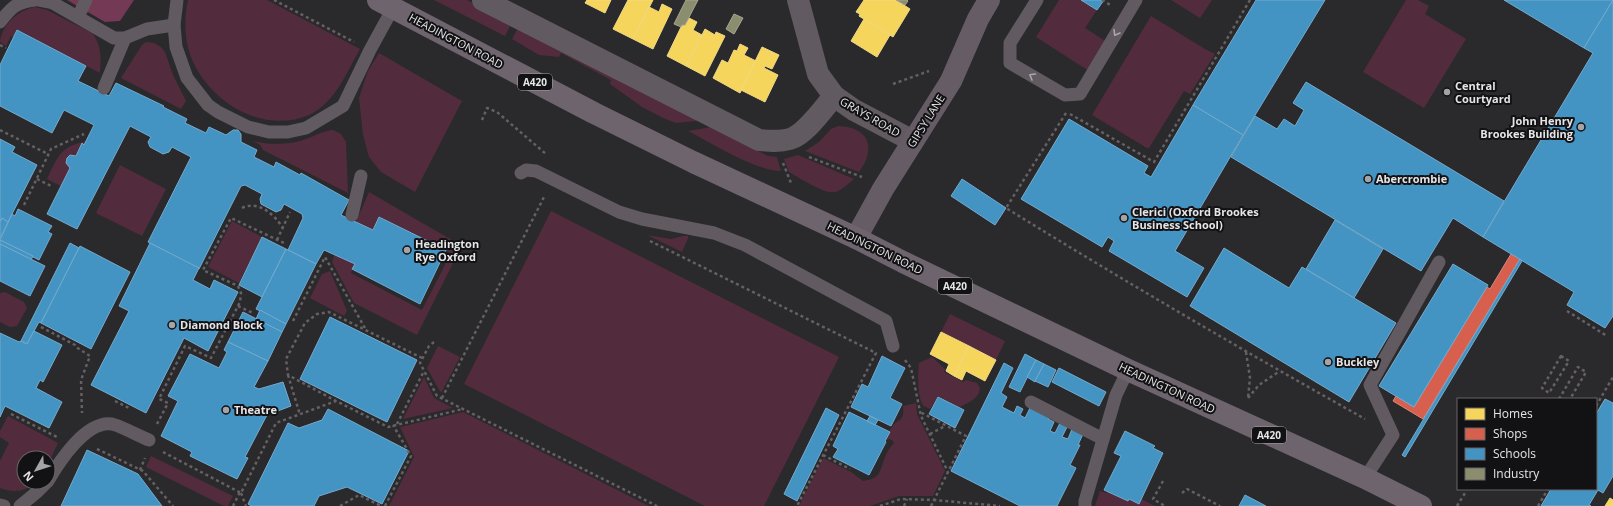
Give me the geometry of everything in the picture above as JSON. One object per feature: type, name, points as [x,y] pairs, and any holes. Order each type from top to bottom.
[{"type":"main road","name":"HEADINGTON ROAD","points":[[385,4],[594,113],[1128,370],[1365,478],[1421,506]]},
{"type":"street","points":[[483,0],[759,140],[776,142],[792,139],[801,132],[834,96]]},
{"type":"street","name":"GRAYS ROAD","points":[[798,0],[818,74],[834,96],[854,110],[913,141]]},
{"type":"street","name":"GIPSY LANE","points":[[856,238],[883,189],[951,81],[978,19],[989,0]]},
{"type":"lane","points":[[0,22],[12,7],[24,1],[35,0]]},
{"type":"lane","points":[[38,0],[53,3],[114,38],[125,38],[147,29],[174,25]]},
{"type":"lane","points":[[78,17],[86,0]]},
{"type":"lane","points":[[177,0],[174,25],[176,47],[187,78],[198,94],[208,105],[218,112],[248,127],[264,131],[288,132],[306,128],[343,106],[370,50],[385,4]]},
{"type":"lane","points":[[1037,0],[1010,43],[1010,63],[1065,95],[1080,94],[1136,0]]},
{"type":"lane","points":[[104,88],[125,38]]},
{"type":"lane","points":[[521,173],[526,170],[536,171],[551,185],[642,220],[714,233],[745,245],[886,322],[893,346]]},
{"type":"lane","points":[[352,214],[361,176]]},
{"type":"lane","points":[[1365,478],[1393,435],[1370,385],[1439,262]]},
{"type":"lane","points":[[1085,506],[1085,501],[1116,394],[1128,370]]},
{"type":"lane","points":[[1031,402],[1103,439]]},
{"type":"lane","points":[[56,468],[72,447],[86,433],[103,425],[112,424],[149,440]]},
{"type":"lane","points":[[20,506],[39,490]]},
{"type":"lane","points":[[0,505],[4,506]]},
{"type":"path","points":[[274,0],[370,50]]},
{"type":"path","points":[[1250,0],[1154,162],[1067,112],[1006,208],[1246,352],[1393,435]]},
{"type":"path","points":[[0,45],[6,48]]},
{"type":"path","points":[[893,84],[930,70]]},
{"type":"path","points":[[442,398],[559,168],[554,161],[497,112],[487,108],[482,120]]},
{"type":"path","points":[[0,130],[48,154]]},
{"type":"path","points":[[24,205],[51,149],[84,134]]},
{"type":"path","points":[[788,139],[796,152],[862,177]]},
{"type":"path","points":[[759,140],[779,153],[791,182],[782,204]]},
{"type":"path","points":[[37,179],[53,187]]},
{"type":"path","points":[[242,208],[249,205],[257,206],[273,215],[283,228]]},
{"type":"path","points":[[277,240],[290,212]]},
{"type":"path","points":[[246,506],[240,492],[163,452],[149,440],[168,403],[159,399],[186,346],[210,358],[238,306],[241,293],[238,286],[203,270],[231,218],[284,243]]},
{"type":"path","points":[[647,240],[876,353],[797,506]]},
{"type":"path","points":[[293,321],[325,257],[366,330]]},
{"type":"path","points":[[238,306],[253,312]]},
{"type":"path","points":[[1567,311],[1607,336]]},
{"type":"path","points":[[300,414],[288,375],[286,359],[305,323],[317,314],[329,312],[422,358]]},
{"type":"path","points":[[434,342],[429,346],[420,363],[438,396],[657,506]]},
{"type":"path","points":[[893,346],[911,368],[920,412],[948,472]]},
{"type":"path","points":[[1246,352],[1250,378],[1248,398],[1259,385],[1280,371]]},
{"type":"path","points":[[1561,356],[1568,361],[1549,393],[1542,388],[1561,356]]},
{"type":"path","points":[[1560,398],[1578,367],[1586,372],[1571,398]]},
{"type":"path","points":[[397,425],[424,371]]},
{"type":"path","points":[[288,375],[336,402],[388,427],[463,409]]},
{"type":"path","points":[[1597,404],[1613,377]]},
{"type":"path","points":[[233,506],[276,423],[336,402]]},
{"type":"path","points":[[920,412],[966,436],[931,506]]},
{"type":"path","points":[[11,414],[61,439],[72,447]]},
{"type":"path","points":[[930,434],[945,425]]},
{"type":"path","points":[[385,506],[411,456],[393,426]]},
{"type":"path","points":[[140,470],[146,455]]},
{"type":"path","points":[[823,455],[850,469]]},
{"type":"path","points":[[1163,481],[1153,499],[1165,506]]},
{"type":"path","points":[[1182,493],[1187,488],[1220,506]]},
{"type":"path","points":[[1538,506],[1547,490]]},
{"type":"path","points":[[1457,506],[1465,493]]},
{"type":"path","points":[[340,506],[359,496],[381,506]]},
{"type":"path","points":[[880,506],[901,499],[907,499],[1000,506]]},
{"type":"path","points":[[904,506],[907,499]]},
{"type":"shaded area","points":[[67,0],[134,0],[120,21],[105,22]]},
{"type":"shaded area","points":[[188,0],[267,0],[360,49],[345,77],[333,95],[318,110],[309,115],[291,120],[273,121],[255,117],[239,110],[223,100],[199,73],[191,57],[187,43],[185,21]]},
{"type":"shaded area","points":[[434,0],[467,0],[512,22],[505,36]]},
{"type":"shaded area","points":[[1059,0],[1081,0],[1097,10],[1085,28],[1110,44],[1092,73],[1036,37]]},
{"type":"shaded area","points":[[1171,0],[1212,0],[1200,18]]},
{"type":"shaded area","points":[[1406,0],[1418,0],[1429,6],[1425,14],[1466,39],[1424,108],[1363,72]]},
{"type":"shaded area","points":[[35,7],[47,10],[92,33],[98,42],[101,57],[100,73],[18,30],[14,38],[11,36],[6,46],[0,42],[1,36],[7,24],[12,19],[23,11]]},
{"type":"shaded area","points":[[1151,16],[1215,54],[1190,94],[1184,91],[1149,148],[1147,148],[1092,115]]},
{"type":"shaded area","points":[[519,26],[705,120],[676,123],[663,118],[642,107],[610,84],[611,80],[561,53],[559,57],[539,55],[512,39]]},
{"type":"shaded area","points":[[146,42],[154,43],[161,47],[165,52],[173,75],[186,101],[181,109],[121,78],[142,45]]},
{"type":"shaded area","points":[[379,53],[462,101],[415,192],[381,172],[369,157],[363,135],[359,98],[368,71]]},
{"type":"shaded area","points":[[838,126],[849,127],[857,130],[867,140],[868,155],[859,172],[805,151],[819,142],[831,129]]},
{"type":"shaded area","points":[[711,127],[768,156],[777,157],[781,171],[771,170],[747,162],[688,131]]},
{"type":"shaded area","points":[[333,130],[341,134],[346,142],[348,193],[263,150],[260,145],[253,141],[273,144],[286,143],[300,141],[325,131]]},
{"type":"shaded area","points":[[86,141],[84,145],[82,144],[76,156],[70,155],[67,158],[66,163],[70,168],[61,186],[47,179],[57,158],[65,150],[77,143]]},
{"type":"shaded area","points":[[798,155],[854,179],[836,192],[819,189],[789,172],[784,159]]},
{"type":"shaded area","points":[[120,165],[166,189],[142,236],[96,213]]},
{"type":"shaded area","points":[[369,192],[450,239],[459,249],[417,335],[354,303],[332,262],[335,254],[355,264],[351,273],[422,310],[451,253],[380,217],[373,230],[356,222]]},
{"type":"shaded area","points":[[551,211],[839,357],[764,506],[705,506],[464,384]]},
{"type":"shaded area","points":[[232,221],[262,237],[239,283],[208,267]]},
{"type":"shaded area","points":[[647,235],[671,239],[683,236],[688,236],[688,238],[682,252]]},
{"type":"shaded area","points":[[330,271],[347,311],[344,316],[310,298],[322,274]]},
{"type":"shaded area","points":[[5,292],[24,302],[27,308],[17,326],[10,327],[0,322],[0,293]]},
{"type":"shaded area","points":[[950,314],[1005,341],[996,360],[941,332]]},
{"type":"shaded area","points":[[438,346],[460,357],[441,393],[427,368]]},
{"type":"shaded area","points":[[932,357],[945,369],[944,372],[963,382],[966,380],[977,383],[980,388],[976,398],[960,407],[938,396],[930,409],[924,406],[919,392],[919,363]]},
{"type":"shaded area","points":[[424,377],[434,398],[453,408],[403,419]]},
{"type":"shaded area","points":[[916,403],[917,414],[945,471],[933,496],[899,496],[870,506],[799,506],[823,458],[851,472],[863,481],[875,477],[880,470],[888,450],[894,443],[889,439],[885,441],[894,424],[902,417],[903,406]]},
{"type":"shaded area","points":[[463,412],[649,506],[389,506],[414,457],[400,427]]},
{"type":"shaded area","points":[[8,416],[58,443],[55,450],[16,450],[16,490],[23,490],[10,491],[0,488],[0,461],[9,443],[0,437],[0,431]]},
{"type":"shaded area","points":[[151,456],[233,496],[228,506],[224,506],[146,467]]},
{"type":"shaded area","points":[[1100,491],[1107,493],[1107,491],[1138,504],[1141,499],[1155,506],[1095,506]]},
{"type":"building: Homes","points":[[587,0],[611,0],[605,13],[585,3]]},
{"type":"building: Homes","points":[[628,0],[653,0],[633,39],[613,29]]},
{"type":"building: Homes","points":[[864,0],[896,0],[910,9],[893,37],[859,16],[860,14],[856,12]]},
{"type":"building: Homes","points":[[662,4],[672,9],[653,49],[633,39],[649,7],[659,12]]},
{"type":"building: Homes","points":[[689,18],[697,22],[693,30],[702,35],[686,66],[667,56],[682,25],[685,25]]},
{"type":"building: Homes","points":[[864,19],[890,35],[877,57],[851,41]]},
{"type":"building: Homes","points":[[705,29],[715,35],[716,32],[725,36],[705,76],[686,66]]},
{"type":"building: Homes","points":[[740,44],[748,48],[744,55],[756,61],[740,93],[713,78],[722,60],[728,63],[734,50],[737,51]]},
{"type":"building: Homes","points":[[762,47],[779,55],[772,69],[765,66],[764,68],[778,75],[765,102],[741,90]]},
{"type":"building: Homes","points":[[941,332],[969,346],[954,376],[946,371],[949,364],[930,354]]},
{"type":"building: Homes","points":[[969,346],[996,360],[985,381],[966,371],[962,380],[954,376]]},
{"type":"building: Homes","points":[[1610,498],[1613,500],[1613,506],[1605,506]]},
{"type":"building: Shops","points":[[1511,254],[1520,259],[1423,419],[1393,401],[1396,396],[1414,407],[1487,287],[1490,289]]},
{"type":"building: Schools","points":[[1081,0],[1104,0],[1097,10]]},
{"type":"building: Schools","points":[[1256,0],[1325,0],[1243,135],[1193,105]]},
{"type":"building: Schools","points":[[1504,0],[1613,0],[1584,48]]},
{"type":"building: Schools","name":"John Henry Brookes Building","points":[[1613,0],[1613,316],[1605,328],[1567,305],[1574,292],[1483,237],[1593,53],[1584,48]]},
{"type":"building: Schools","points":[[17,30],[86,66],[78,81],[109,96],[116,83],[164,106],[163,107],[187,119],[185,123],[206,133],[209,127],[226,135],[233,130],[238,130],[241,134],[241,142],[257,150],[254,157],[274,167],[276,162],[300,175],[301,173],[349,200],[341,215],[373,230],[379,217],[446,250],[420,304],[352,269],[355,264],[324,250],[316,264],[288,250],[303,218],[302,214],[284,204],[281,210],[276,212],[261,204],[260,199],[262,194],[245,185],[241,186],[199,269],[148,242],[191,157],[172,147],[169,152],[163,154],[150,147],[148,142],[151,137],[130,126],[77,229],[47,214],[70,168],[66,163],[67,158],[70,155],[76,156],[82,143],[84,145],[94,125],[64,110],[52,133],[0,106],[0,65]]},
{"type":"building: Schools","name":"Abercrombie","points":[[1306,82],[1504,201],[1483,237],[1453,218],[1421,271],[1231,157],[1255,116],[1277,129],[1284,119],[1295,126],[1304,110],[1293,103]]},
{"type":"building: Schools","name":"Clerici (Oxford Brookes Business School)","points":[[1193,105],[1243,135],[1175,251],[1204,268],[1187,297],[1109,251],[1114,241],[1108,237],[1102,247],[1021,199],[1069,119],[1148,166],[1144,173],[1151,177]]},
{"type":"building: Schools","points":[[0,139],[15,147],[12,152],[37,165],[8,222],[2,218],[0,222]]},
{"type":"building: Schools","points":[[962,179],[1006,208],[995,225],[951,196]]},
{"type":"building: Schools","points":[[18,209],[52,226],[48,232],[52,234],[39,260],[0,240],[12,214],[15,216]]},
{"type":"building: Schools","points":[[2,218],[8,222],[0,238],[0,222]]},
{"type":"building: Schools","points":[[1335,220],[1383,249],[1354,298],[1306,269]]},
{"type":"building: Schools","points":[[262,237],[286,249],[262,297],[239,285]]},
{"type":"building: Schools","points":[[0,240],[33,256],[31,260],[0,244]]},
{"type":"building: Schools","points":[[70,243],[79,248],[41,323],[39,322],[27,344],[21,341]]},
{"type":"building: Schools","name":"Diamond Block","points":[[150,243],[199,268],[193,280],[210,289],[214,280],[238,292],[208,351],[184,338],[146,413],[91,385],[129,311],[119,306]]},
{"type":"building: Schools","points":[[0,244],[45,266],[30,296],[0,281]]},
{"type":"building: Schools","points":[[80,246],[130,272],[91,349],[41,323]]},
{"type":"building: Schools","name":"Buckley","points":[[1224,248],[1289,288],[1302,267],[1396,323],[1349,402],[1190,306]]},
{"type":"building: Schools","points":[[286,249],[316,264],[286,324],[256,309]]},
{"type":"building: Schools","points":[[1520,259],[1522,261],[1405,457],[1402,455]]},
{"type":"building: Schools","points":[[1453,264],[1488,285],[1414,407],[1379,386]]},
{"type":"building: Schools","points":[[260,310],[286,324],[282,332],[256,319]]},
{"type":"building: Schools","points":[[243,312],[282,332],[268,361],[228,342]]},
{"type":"building: Schools","points":[[330,317],[417,360],[387,422],[300,379]]},
{"type":"building: Schools","points":[[34,331],[62,345],[43,382],[40,380],[36,388],[62,402],[49,428],[5,406],[0,417],[0,333],[27,344]]},
{"type":"building: Schools","name":"Theatre","points":[[228,342],[268,361],[254,387],[259,389],[283,382],[291,406],[267,415],[245,457],[248,458],[237,479],[190,456],[192,452],[161,436],[178,401],[168,396],[190,354],[219,368],[227,352],[224,350]]},
{"type":"building: Schools","points":[[1025,354],[1036,360],[1020,392],[1009,387]]},
{"type":"building: Schools","points":[[882,356],[905,368],[890,398],[902,404],[891,426],[851,407],[862,384],[868,387]]},
{"type":"building: Schools","points":[[1036,360],[1044,364],[1035,382],[1027,377]]},
{"type":"building: Schools","points":[[1004,363],[1013,368],[1001,393],[1007,397],[1002,407],[1014,413],[1017,406],[1023,409],[1020,415],[1025,418],[1030,408],[1050,415],[1048,419],[1054,422],[1050,431],[1055,433],[1060,423],[1067,427],[1062,437],[1068,439],[1072,429],[1083,434],[1078,445],[1080,445],[1070,465],[1076,468],[1057,506],[1020,506],[951,471]]},
{"type":"building: Schools","points":[[1044,364],[1056,370],[1048,387],[1035,381]]},
{"type":"building: Schools","points":[[1059,368],[1106,392],[1099,406],[1052,382]]},
{"type":"building: Schools","points":[[938,397],[964,410],[955,428],[929,414]]},
{"type":"building: Schools","points":[[1605,399],[1613,403],[1613,476],[1603,493],[1598,490],[1589,505],[1591,506],[1541,506],[1550,490],[1597,490],[1597,412]]},
{"type":"building: Schools","points":[[826,408],[839,415],[797,501],[784,494]]},
{"type":"building: Schools","points":[[328,409],[409,451],[382,504],[347,487],[319,496],[314,506],[251,506],[248,504],[288,423],[299,428],[322,420]]},
{"type":"building: Schools","points":[[849,412],[890,432],[869,475],[833,457],[838,449],[833,446]]},
{"type":"building: Schools","points":[[870,416],[878,420],[875,425],[867,421]]},
{"type":"building: Schools","points":[[1125,431],[1155,446],[1153,448],[1163,453],[1139,504],[1129,499],[1128,501],[1104,490],[1121,456],[1114,453]]},
{"type":"building: Schools","points":[[87,450],[138,474],[162,506],[61,506]]},
{"type":"building: Schools","points":[[1245,495],[1266,506],[1239,506]]},
{"type":"building: Industry","points":[[686,0],[698,0],[685,25],[682,25],[681,27],[674,24]]},
{"type":"building: Industry","points":[[896,0],[907,0],[908,1],[905,5]]},
{"type":"building: Industry","points":[[734,14],[743,18],[734,34],[726,29]]},
{"type":"place","name":"Central Courtyard","points":[[1447,92]]},
{"type":"place","name":"John Henry Brookes Building","points":[[1581,127]]},
{"type":"place","name":"Abercrombie","points":[[1368,179]]},
{"type":"place","name":"Clerici (Oxford Brookes Business School)","points":[[1124,218]]},
{"type":"place","name":"Headington Rye Oxford","points":[[407,250]]},
{"type":"place","name":"Diamond Block","points":[[172,325]]},
{"type":"place","name":"Buckley","points":[[1328,362]]},
{"type":"place","name":"Theatre","points":[[226,410]]}]
